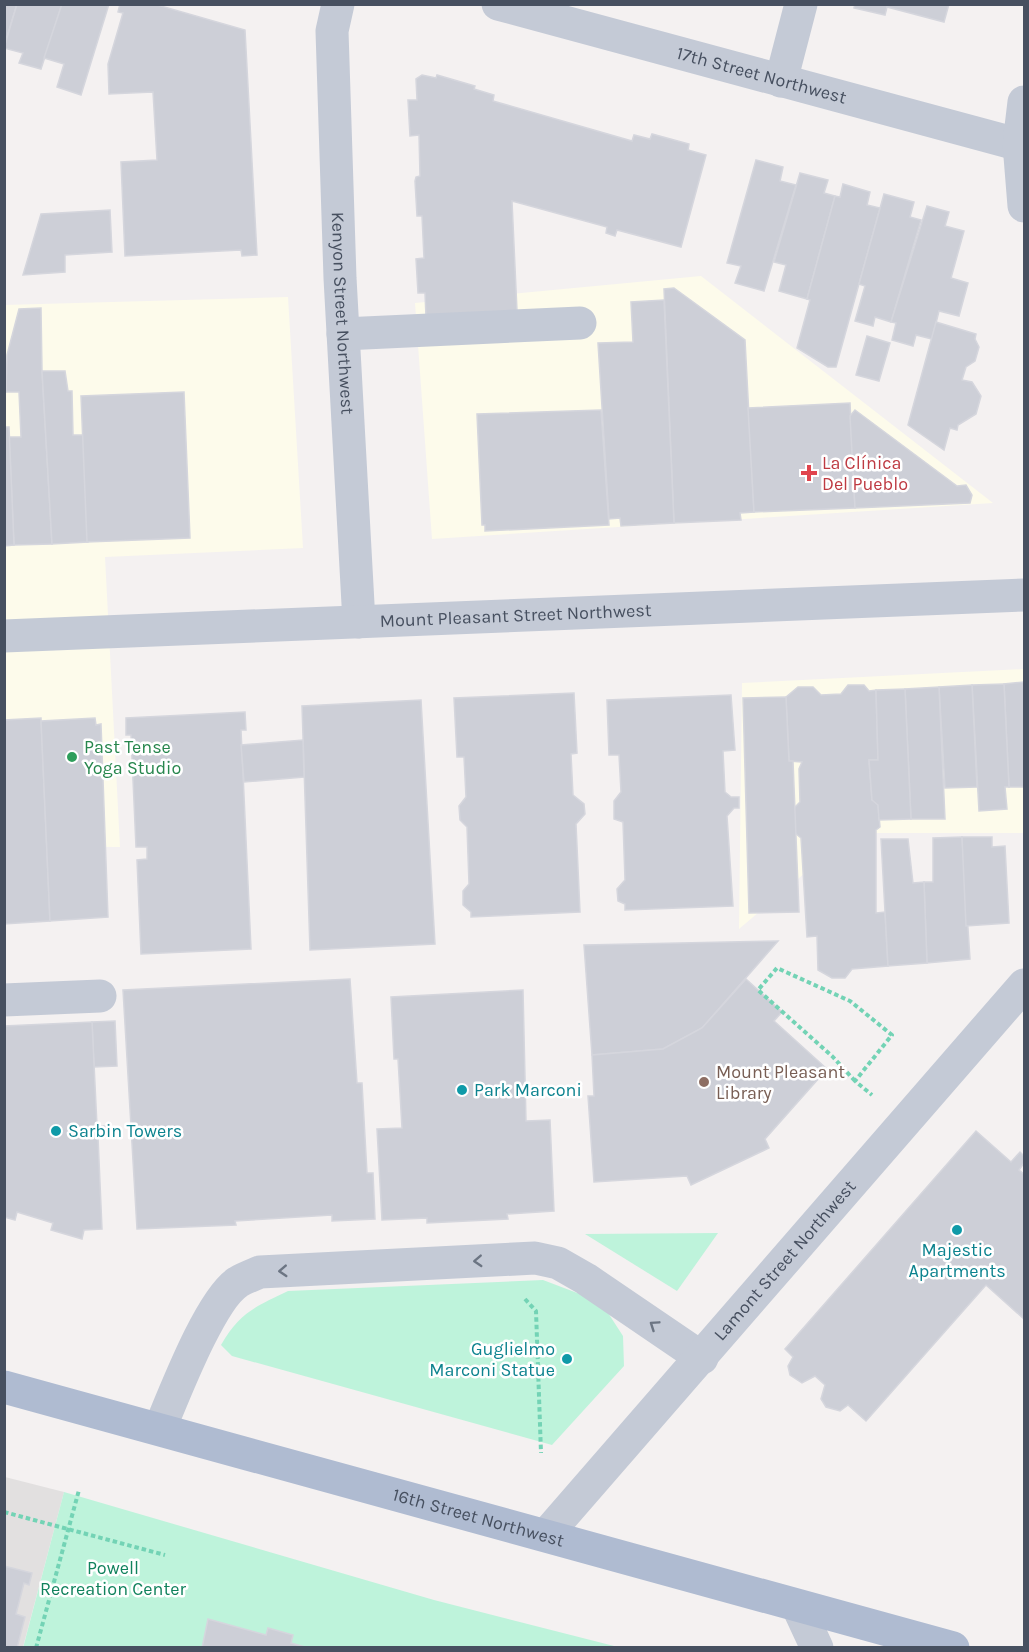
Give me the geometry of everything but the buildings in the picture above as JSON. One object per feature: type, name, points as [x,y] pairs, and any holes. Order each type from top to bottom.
[{"type":"main road","name":"16th Street Northwest","points":[[4,1387],[546,1534],[798,1607],[953,1647]]},
{"type":"street","name":"Kenyon Street Northwest","points":[[338,4],[332,31],[343,334],[359,622]]},
{"type":"street","name":"17th Street Northwest","points":[[498,4],[1022,145]]},
{"type":"street","points":[[781,81],[801,4]]},
{"type":"street","points":[[1024,102],[1022,145],[1024,206]]},
{"type":"street","points":[[343,334],[580,323]]},
{"type":"street","name":"Mount Pleasant Street Northwest","points":[[4,636],[1024,595]]},
{"type":"street","name":"Lamont Street Northwest","points":[[546,1534],[702,1358],[1024,985]]},
{"type":"street","points":[[4,1000],[100,996]]},
{"type":"street","points":[[160,1428],[191,1356],[221,1299],[237,1282],[260,1272],[535,1258],[558,1263],[586,1279],[702,1358]]},
{"type":"street","points":[[798,1607],[817,1647]]},
{"type":"path","points":[[855,1081],[892,1035],[850,1001],[777,968],[758,990],[832,1056],[855,1081],[875,1098]]},
{"type":"path","points":[[487,1260],[536,1311],[541,1453]]},
{"type":"path","points":[[36,1647],[79,1490]]},
{"type":"path","points":[[4,1512],[165,1555]]},
{"type":"shaded area","points":[[701,276],[993,503],[432,539],[415,303]]},
{"type":"shaded area","points":[[288,297],[303,548],[105,557],[120,847],[5,846],[4,305]]},
{"type":"shaded area","points":[[1024,669],[1024,833],[852,833],[739,929],[742,683]]},
{"type":"shaded area","points":[[5,1477],[64,1492],[23,1647],[5,1648]]},
{"type":"green space","points":[[718,1233],[677,1291],[585,1234]]},
{"type":"green space","points":[[543,1280],[601,1302],[623,1336],[624,1366],[552,1445],[232,1356],[221,1345],[235,1325],[249,1312],[288,1291]]},
{"type":"green space","name":"Powell Recreation Center","points":[[64,1492],[434,1600],[618,1647],[23,1648]]},
{"type":"place","name":"La Clínica Del Pueblo","points":[[809,473]]},
{"type":"place","name":"Past Tense Yoga Studio","points":[[72,757]]},
{"type":"place","name":"Mount Pleasant Library","points":[[704,1082]]},
{"type":"place","name":"Park Marconi","points":[[462,1090]]},
{"type":"place","name":"Sarbin Towers","points":[[56,1131]]},
{"type":"place","name":"Majestic Apartments","points":[[957,1230]]},
{"type":"place","name":"Guglielmo Marconi Statue","points":[[567,1359]]}]
